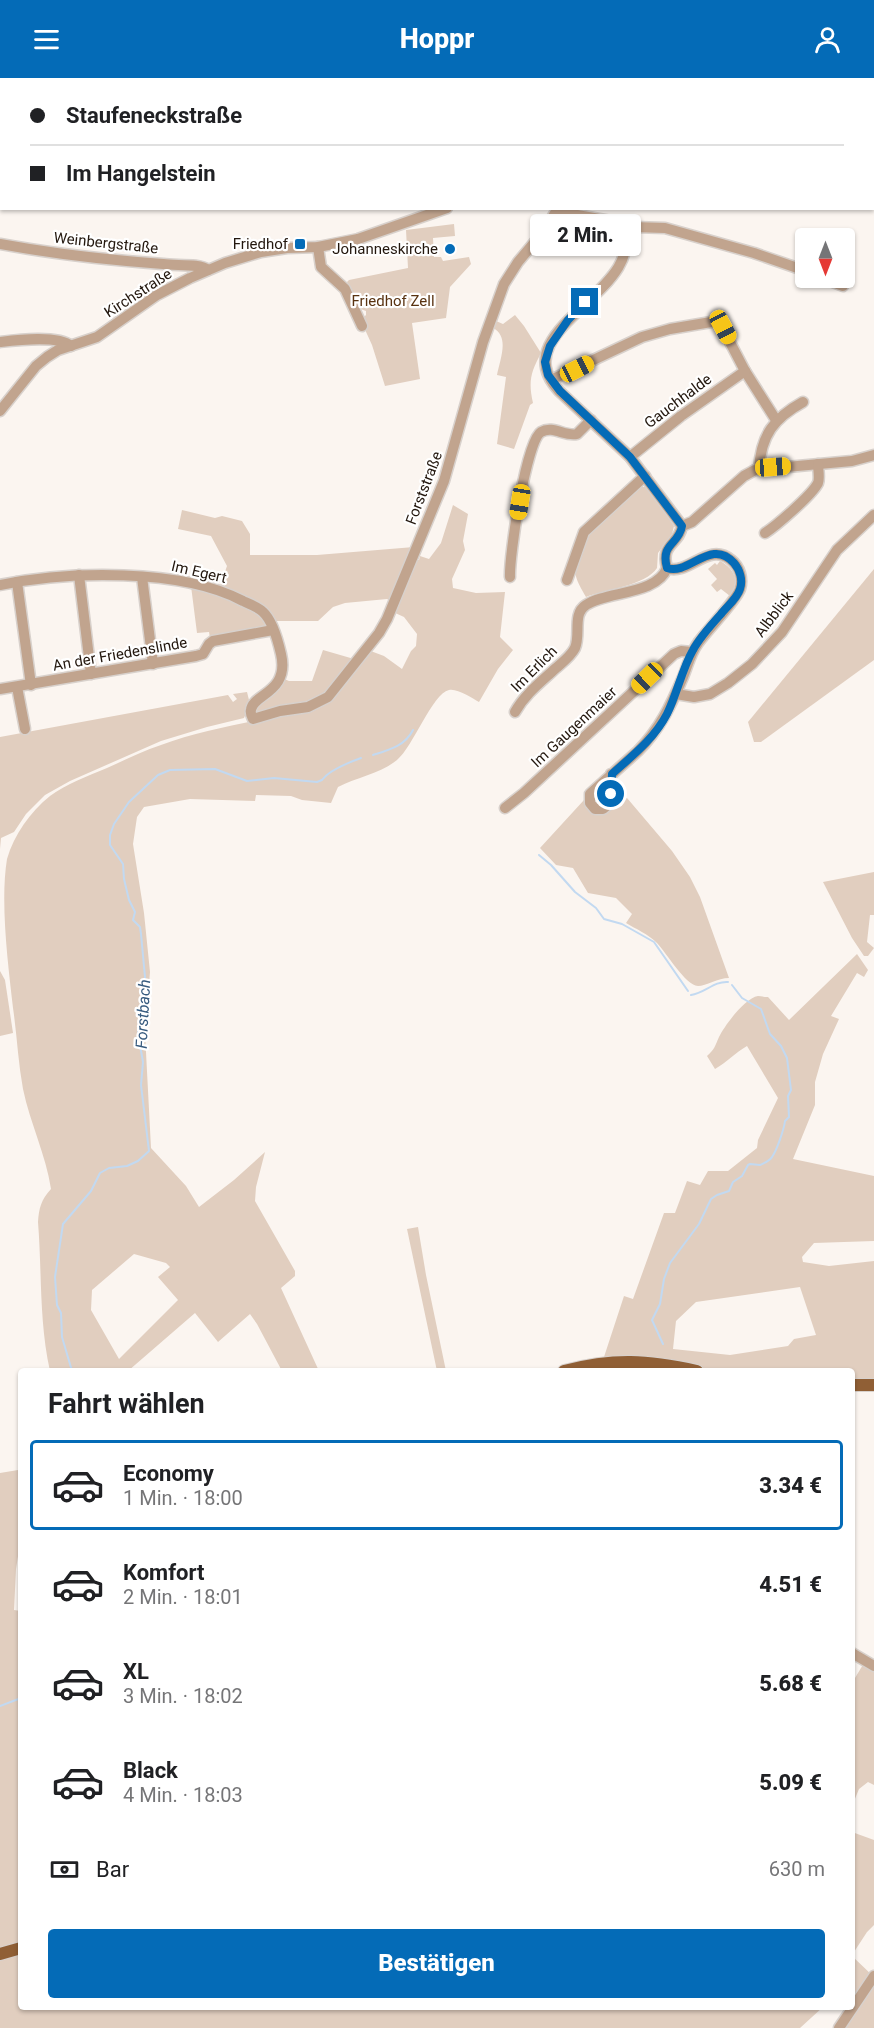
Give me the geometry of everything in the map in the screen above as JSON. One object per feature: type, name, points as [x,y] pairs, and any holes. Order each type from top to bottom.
[{"type":"main road","points":[[579,1368],[605,1363],[638,1361],[683,1368]]},
{"type":"main road","points":[[855,1385],[874,1385]]},
{"type":"main road","points":[[0,1954],[18,1949]]},
{"type":"street","name":"Kirchstraße","points":[[0,411],[41,361],[55,352],[100,334],[157,295],[208,270],[267,251],[318,247],[376,234],[442,210]]},
{"type":"street","name":"Forststraße","points":[[253,719],[280,711],[308,707],[328,697],[383,627],[446,476],[483,342],[504,284],[558,210]]},
{"type":"street","points":[[562,210],[566,213],[636,228],[665,228],[795,267]]},
{"type":"street","points":[[621,225],[625,248],[620,266],[611,278],[573,315],[552,341],[545,368],[551,380],[630,457],[682,526]]},
{"type":"street","name":"Weinbergstraße","points":[[0,244],[94,258],[180,266],[201,265],[208,270]]},
{"type":"street","points":[[318,247],[321,267],[345,289],[362,326]]},
{"type":"street","points":[[551,380],[647,335],[691,324],[718,322],[776,420]]},
{"type":"street","points":[[0,342],[55,340],[71,346]]},
{"type":"street","name":"Gauchhalde","points":[[630,457],[681,416],[745,371]]},
{"type":"street","points":[[759,469],[762,445],[776,420],[803,402]]},
{"type":"street","points":[[510,577],[510,561],[521,494],[533,441],[540,433],[549,429],[577,435],[591,420]]},
{"type":"street","points":[[682,526],[690,524],[744,476],[759,469],[852,461],[874,455]]},
{"type":"street","points":[[765,533],[815,488],[819,478],[818,464]]},
{"type":"street","points":[[567,580],[580,540],[586,530],[645,476]]},
{"type":"street","name":"Albblick","points":[[676,694],[694,697],[710,694],[752,664],[782,632],[837,550],[874,515]]},
{"type":"street","points":[[612,774],[655,732],[667,714],[692,652],[712,624],[736,597],[741,586],[740,574],[732,561],[719,555],[705,556],[677,569],[667,568],[666,549],[680,534],[682,526]]},
{"type":"street","name":"Im Erlich","points":[[515,712],[524,699],[573,651],[577,641],[579,612],[583,607],[657,580],[663,576],[667,568]]},
{"type":"street","points":[[78,575],[92,674]]},
{"type":"street","name":"Im Egert","points":[[0,585],[78,575],[142,577],[189,582],[232,595],[262,611],[273,630],[282,658],[281,676],[270,691],[252,706],[253,719]]},
{"type":"street","points":[[142,577],[153,664]]},
{"type":"street","points":[[17,582],[31,685]]},
{"type":"street","name":"An der Friedenslinde","points":[[0,689],[201,655],[213,641],[273,630]]},
{"type":"street","name":"Im Gaugenmaier","points":[[505,808],[671,657],[679,651],[692,652]]},
{"type":"street","points":[[17,687],[25,729]]},
{"type":"street","points":[[855,1655],[874,1666]]},
{"type":"street","points":[[855,2004],[874,1976]]},
{"type":"street","points":[[839,2028],[851,2010]]},
{"type":"green space","name":"Friedhof Zell","points":[[454,224],[455,236],[433,238],[434,257],[441,257],[443,261],[469,257],[471,264],[450,287],[446,318],[412,323],[420,379],[385,386],[372,345],[362,323],[366,311],[358,308],[347,282],[408,268],[406,230]]},
{"type":"green space","points":[[515,315],[541,353],[531,377],[533,403],[530,405],[514,449],[497,444],[506,377],[497,375],[503,343],[498,332],[493,328],[496,321],[503,324]]},
{"type":"green space","points":[[640,487],[649,490],[674,526],[672,534],[658,553],[657,568],[635,583],[586,597],[575,573],[584,544],[592,531]]},
{"type":"green space","points":[[453,505],[468,514],[463,541],[465,550],[452,579],[453,588],[476,593],[505,592],[500,637],[513,650],[498,669],[479,702],[456,690],[449,690],[443,694],[429,710],[397,760],[383,769],[338,787],[331,803],[302,800],[291,796],[256,795],[255,801],[190,799],[144,807],[137,817],[133,844],[144,913],[150,972],[145,1033],[151,1148],[186,1186],[199,1207],[265,1152],[256,1187],[255,1201],[295,1271],[295,1276],[281,1288],[318,1368],[280,1368],[250,1314],[218,1342],[195,1313],[131,1368],[49,1368],[42,1316],[38,1222],[41,1204],[51,1189],[46,1164],[23,1089],[6,933],[5,876],[7,859],[14,841],[36,809],[50,796],[70,784],[173,741],[258,720],[253,711],[282,678],[289,681],[312,681],[323,650],[354,659],[368,650],[384,656],[402,669],[416,646],[417,634],[404,617],[393,612],[396,604],[387,599],[345,603],[333,607],[318,621],[271,621],[219,589],[227,566],[211,536],[178,529],[182,510],[215,518],[222,516],[242,521],[250,534],[250,555],[317,555],[414,547],[416,560],[419,560],[420,556],[429,559],[441,543]],"holes":[[[134,1254],[166,1263],[170,1267],[158,1277],[178,1300],[119,1359],[91,1310],[92,1290]]]},
{"type":"green space","points":[[720,561],[729,568],[734,576],[735,585],[730,596],[721,589],[717,592],[711,585],[717,579],[708,569]]},
{"type":"green space","points":[[874,569],[874,660],[761,742],[754,742],[748,722]]},
{"type":"green space","points":[[191,586],[257,610],[266,627],[210,638],[209,632],[197,633]]},
{"type":"green space","points":[[247,692],[250,704],[244,718],[161,741],[70,781],[45,795],[26,814],[14,832],[1,838],[0,849],[0,737],[228,695],[233,702],[237,699],[233,694]]},
{"type":"green space","points":[[627,798],[672,851],[690,877],[700,897],[729,978],[701,986],[687,980],[657,943],[626,923],[632,914],[616,898],[588,893],[573,868],[556,865],[540,848],[584,800],[607,811]]},
{"type":"green space","points":[[874,872],[874,915],[870,915],[867,942],[874,948],[868,956],[864,956],[823,882]]},
{"type":"green space","points":[[857,954],[868,970],[864,977],[857,973],[831,1016],[839,1019],[823,1054],[815,1082],[815,1105],[793,1159],[874,1176],[874,1241],[814,1243],[802,1257],[803,1262],[829,1266],[874,1261],[874,1381],[855,1382],[855,1368],[699,1368],[670,1361],[603,1360],[624,1296],[633,1299],[664,1213],[675,1213],[687,1181],[700,1185],[708,1171],[728,1171],[757,1148],[758,1140],[778,1098],[747,1046],[715,1069],[707,1056],[731,1019],[747,1002],[758,996],[768,997],[789,1020]],"holes":[[[800,1287],[816,1335],[794,1339],[788,1346],[730,1355],[673,1349],[676,1321],[696,1302]]]},
{"type":"green space","points":[[0,971],[5,980],[13,1033],[0,1036]]},
{"type":"green space","points":[[418,1227],[445,1368],[436,1368],[407,1229]]},
{"type":"green space","points":[[18,1470],[18,1556],[14,1610],[18,1611],[18,1946],[0,1950],[0,1473]]},
{"type":"green space","points":[[864,1663],[874,1667],[874,1785],[868,1782],[859,1789],[855,1799],[855,1678]]},
{"type":"green space","points":[[855,1833],[874,1840],[874,1925],[855,1950]]},
{"type":"green space","points":[[18,1953],[18,2010],[820,2010],[800,2028],[0,2028],[0,1957]]},
{"type":"green space","points":[[855,1959],[874,1977],[874,2028],[841,2028],[848,2010],[855,2010]]},
{"type":"waterway","name":"Forstbach","points":[[373,755],[401,744],[413,730]]},
{"type":"waterway","name":"Forstbach","points":[[71,1368],[62,1337],[55,1277],[63,1224],[91,1191],[100,1173],[109,1168],[127,1166],[138,1161],[149,1151],[141,1085],[143,1062],[138,1034],[145,977],[141,934],[140,927],[133,920],[135,912],[129,900],[123,864],[110,845],[110,835],[114,824],[129,802],[158,775],[170,770],[215,769],[247,781],[274,778],[317,782],[335,770],[361,758]]},
{"type":"waterway","points":[[539,855],[575,892],[596,908],[604,919],[622,924],[654,942],[688,991]]},
{"type":"waterway","points":[[691,995],[718,983],[728,982]]},
{"type":"waterway","points":[[663,1344],[652,1320],[660,1304],[664,1279],[670,1263],[699,1224],[711,1199],[729,1191],[733,1182],[742,1176],[748,1165],[760,1165],[771,1158],[778,1145],[785,1121],[789,1117],[788,1096],[791,1090],[787,1058],[781,1046],[770,1034],[761,1009],[742,998],[732,985]]},
{"type":"waterway","points":[[0,1706],[18,1699]]},
{"type":"place","name":"Friedhof","points":[[300,244]]},
{"type":"place","name":"Johanneskirche","points":[[450,249]]},
{"type":"route","points":[[585,302],[556,336],[546,354],[545,365],[551,380],[630,457],[682,526],[680,534],[666,549],[667,568],[677,569],[705,556],[719,555],[734,563],[741,579],[736,597],[712,624],[692,652],[676,694],[659,727],[642,747],[612,774],[611,794]]}]
